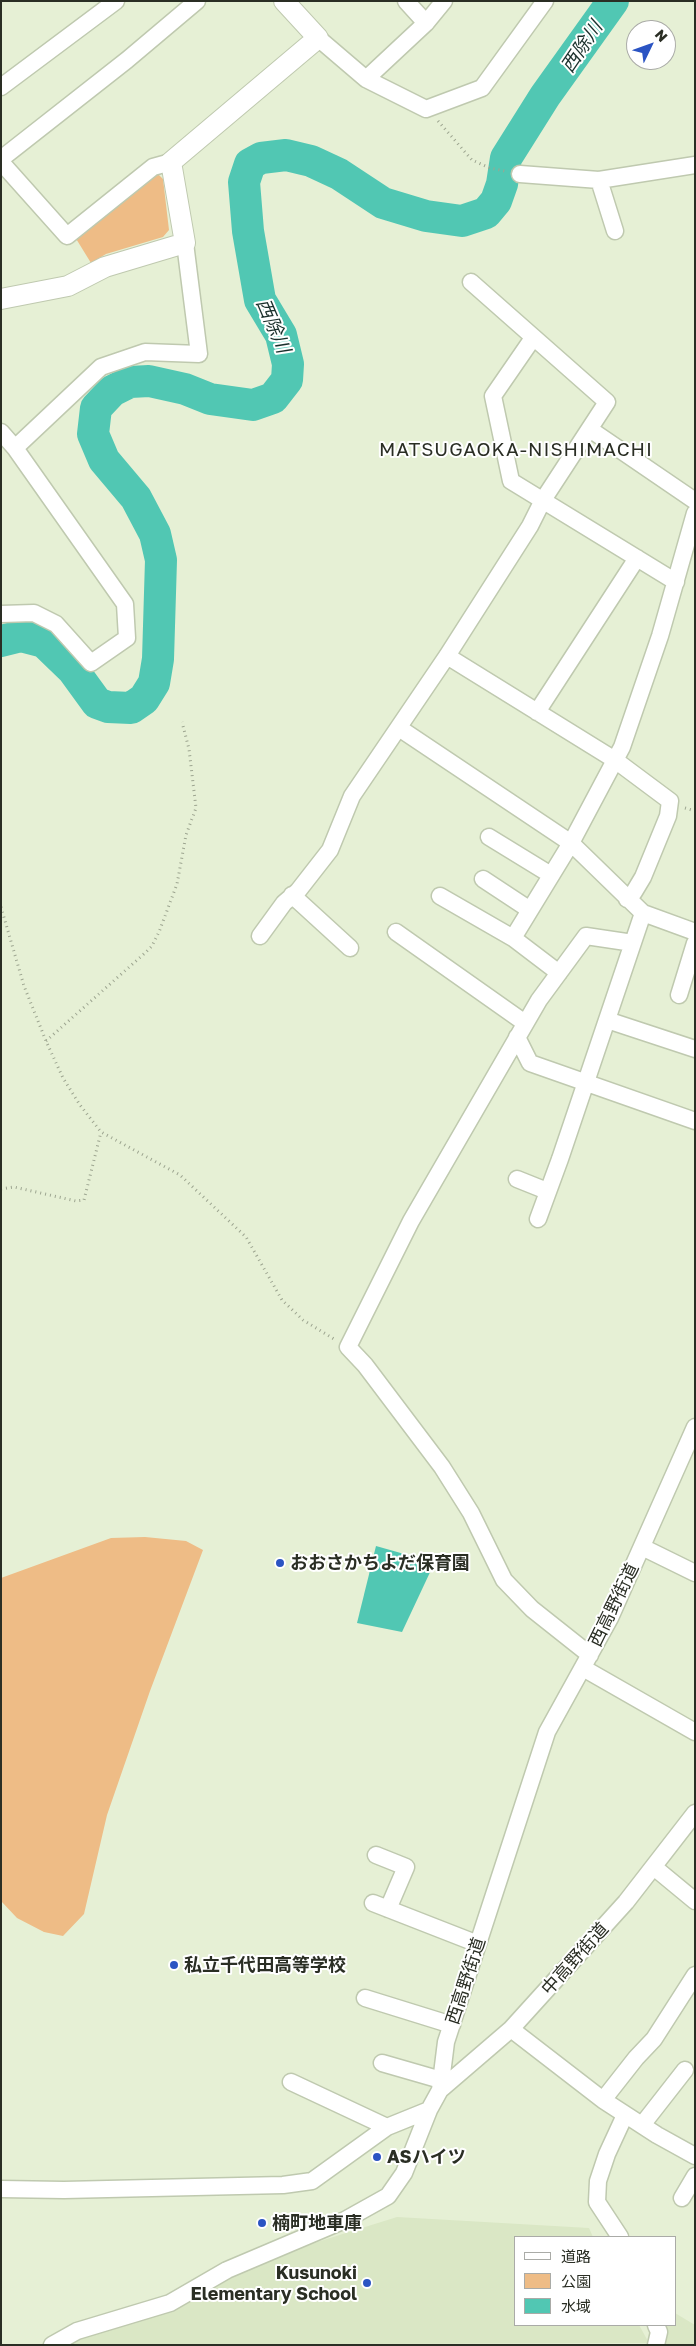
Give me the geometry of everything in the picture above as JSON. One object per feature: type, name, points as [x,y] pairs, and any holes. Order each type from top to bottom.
[{"type":"street","points":[[1,88],[116,1]]},
{"type":"street","points":[[198,1],[128,60],[1,161],[67,236],[153,167],[171,162],[318,38]]},
{"type":"street","points":[[284,1],[318,38],[366,79],[426,110],[482,88],[545,1]]},
{"type":"street","points":[[406,1],[426,23]]},
{"type":"street","points":[[366,79],[426,23],[444,1]]},
{"type":"street","points":[[15,448],[101,367],[145,352],[199,354],[185,243],[171,162]]},
{"type":"street","points":[[520,174],[599,180],[695,165]]},
{"type":"street","points":[[599,180],[615,232]]},
{"type":"street","points":[[1,299],[68,286],[105,267],[185,243]]},
{"type":"street","points":[[260,936],[330,850],[352,796],[448,656],[530,526],[543,500],[591,430],[607,402],[471,282]]},
{"type":"street","points":[[533,338],[493,396],[511,481],[676,582]]},
{"type":"street","points":[[591,430],[695,501]]},
{"type":"street","points":[[1,432],[15,448],[125,604],[127,638],[91,663],[56,624],[34,613],[1,614]]},
{"type":"street","points":[[513,938],[570,843],[622,747],[641,696],[695,513]]},
{"type":"street","points":[[537,712],[637,558]]},
{"type":"street","points":[[448,656],[615,760],[670,801],[668,816],[643,877],[634,892],[626,899]]},
{"type":"street","points":[[399,728],[570,843],[626,899],[643,913],[695,932]]},
{"type":"street","points":[[489,837],[551,875]]},
{"type":"street","points":[[483,879],[530,910]]},
{"type":"street","points":[[292,896],[350,948]]},
{"type":"street","points":[[440,896],[513,938],[559,973]]},
{"type":"street","points":[[538,1218],[643,913]]},
{"type":"street","points":[[396,932],[521,1030],[530,1063],[585,1084],[695,1121]]},
{"type":"street","points":[[633,943],[586,936],[559,973],[521,1030],[412,1221],[348,1347],[365,1365],[442,1467],[471,1513],[504,1580],[586,1662],[695,1732]]},
{"type":"street","points":[[679,995],[695,943]]},
{"type":"street","points":[[607,1020],[695,1049]]},
{"type":"street","points":[[517,1179],[547,1191]]},
{"type":"street","name":"西高野街道","points":[[52,2345],[77,2330],[170,2303],[227,2270],[345,2220],[388,2196],[404,2173],[441,2085],[446,2042],[547,1732],[610,1618],[695,1427]]},
{"type":"street","points":[[642,1547],[695,1573]]},
{"type":"street","name":"中高野街道","points":[[441,2085],[511,2029],[626,1902],[695,1813]]},
{"type":"street","points":[[376,1855],[406,1867],[388,1909]]},
{"type":"street","points":[[654,1868],[695,1901]]},
{"type":"street","points":[[372,1903],[478,1944]]},
{"type":"street","points":[[603,2100],[636,2058],[654,2039],[695,1976]]},
{"type":"street","points":[[365,1998],[452,2025]]},
{"type":"street","points":[[511,2029],[603,2100],[695,2156]]},
{"type":"street","points":[[382,2062],[441,2085]]},
{"type":"street","points":[[642,2125],[685,2070]]},
{"type":"street","points":[[291,2082],[387,2127]]},
{"type":"street","points":[[1,2189],[64,2190],[283,2185],[312,2181],[387,2127],[429,2110]]},
{"type":"street","points":[[619,2236],[597,2202],[598,2181],[607,2154],[625,2115]]},
{"type":"street","points":[[682,2198],[695,2176]]},
{"type":"street","points":[[656,2326],[659,2332],[656,2345]]},
{"type":"path","points":[[426,110],[472,160],[490,168]]},
{"type":"path","points":[[46,1041],[146,953],[159,932],[177,884],[186,836],[196,808],[189,749],[182,722]]},
{"type":"path","points":[[1,906],[24,986],[63,1078],[80,1105],[102,1132],[180,1175],[246,1237],[282,1300],[302,1320],[348,1347]]},
{"type":"path","points":[[1,1189],[14,1187],[76,1201],[84,1200],[102,1132]]},
{"type":"shaded area","name":"Kusunoki Elementary School","points":[[397,2217],[589,2228],[593,2236],[514,2236],[514,2326],[640,2326],[649,2343],[69,2345],[78,2337],[263,2259]]},
{"type":"shaded area","points":[[676,2314],[695,2325],[695,2345],[662,2345],[666,2326],[676,2326]]},
{"type":"green space","points":[[158,174],[163,179],[169,230],[163,237],[106,254],[91,263],[75,237]]},
{"type":"green space","points":[[145,1537],[186,1541],[203,1550],[150,1691],[107,1815],[84,1914],[63,1936],[44,1932],[17,1918],[1,1901],[1,1578],[111,1538]]},
{"type":"water","points":[[376,1546],[429,1561],[432,1568],[402,1632],[357,1623]]},
{"type":"waterway","name":"西除川","points":[[1,641],[21,636],[44,642],[73,670],[97,703],[108,707],[131,708],[144,699],[154,683],[158,659],[161,560],[155,534],[136,498],[104,460],[93,434],[96,408],[112,391],[130,382],[149,381],[185,389],[210,399],[253,405],[273,398],[287,380],[288,364],[281,335],[260,300],[248,231],[244,182],[250,164],[261,158],[286,155],[311,161],[339,174],[383,203],[426,216],[462,221],[486,213],[496,201],[502,184],[506,158],[545,96],[613,1]]},
{"type":"place","name":"おおさかちよだ保育園","points":[[280,1563]]},
{"type":"place","name":"私立千代田高等学校","points":[[174,1965]]},
{"type":"place","name":"ASハイツ","points":[[377,2157]]},
{"type":"place","name":"楠町地車庫","points":[[262,2223]]},
{"type":"place","name":"Kusunoki Elementary School","points":[[367,2283]]},
{"type":"district","name":"MATSUGAOKA-NISHIMACHI","points":[[516,450]]}]
